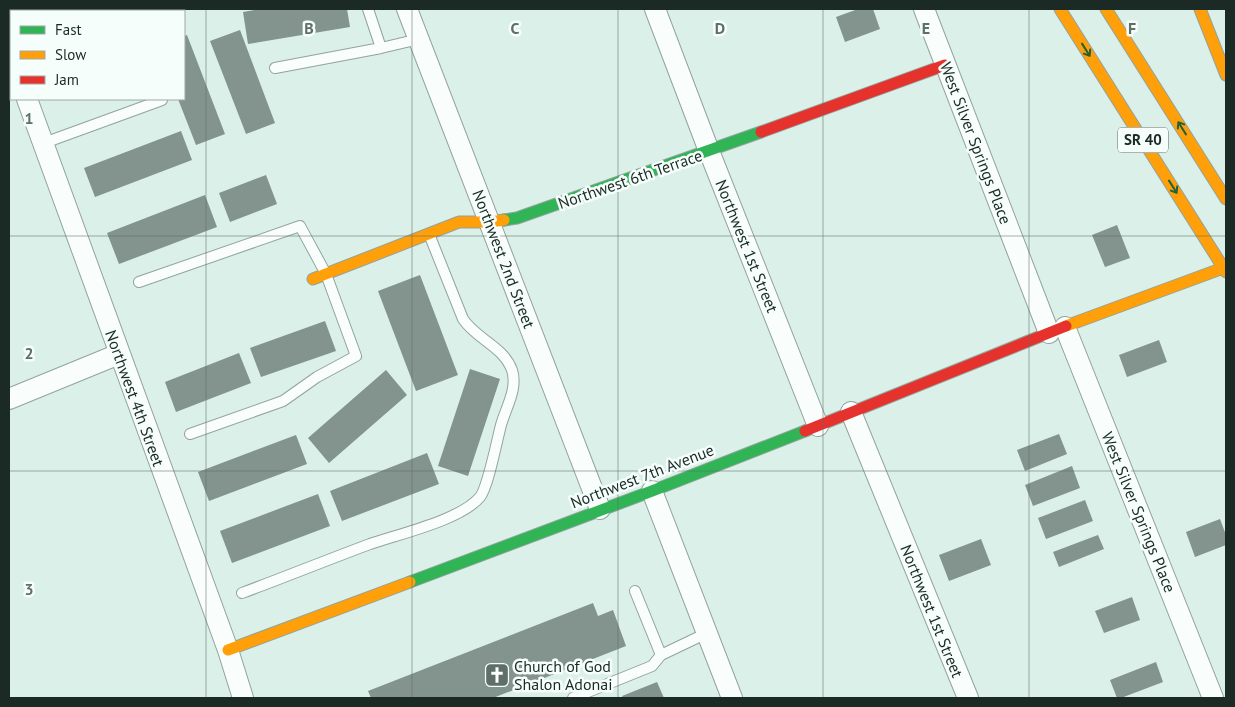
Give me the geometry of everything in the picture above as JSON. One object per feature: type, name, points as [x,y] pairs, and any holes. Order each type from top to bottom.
[{"type":"street","name":"Northwest 2nd Street","points":[[407,9],[600,509]]},
{"type":"street","name":"Northwest 1st Street","points":[[655,9],[818,426]]},
{"type":"street","name":"West Silver Springs Place","points":[[924,9],[945,65],[1213,698]]},
{"type":"street","name":"SR 40","points":[[1060,9],[1226,269]]},
{"type":"street","name":"SR 40","points":[[1106,9],[1226,199]]},
{"type":"street","points":[[1200,9],[1226,76]]},
{"type":"street","name":"Northwest 6th Terrace","points":[[313,279],[459,222],[490,222],[516,218],[709,151],[945,65]]},
{"type":"street","name":"Northwest 4th Street","points":[[27,100],[228,650],[243,698]]},
{"type":"street","name":"Northwest 7th Avenue","points":[[228,650],[652,491],[1057,330],[1226,269]]},
{"type":"street","points":[[9,399],[119,354]]},
{"type":"street","name":"Northwest 1st Street","points":[[851,412],[968,698]]},
{"type":"street","points":[[652,491],[732,698]]},
{"type":"lane","points":[[368,9],[381,48]]},
{"type":"lane","points":[[275,68],[419,39]]},
{"type":"lane","points":[[44,143],[162,100]]},
{"type":"lane","points":[[139,282],[300,226],[326,274],[356,356],[317,377],[284,400],[190,434]]},
{"type":"lane","points":[[242,593],[372,544],[443,520],[469,508],[482,496],[502,421],[513,391],[514,380],[511,368],[504,356],[481,336],[470,330],[463,319],[429,233]]},
{"type":"lane","points":[[635,591],[661,655]]},
{"type":"lane","points":[[573,698],[652,666],[661,655],[707,633]]},
{"type":"building","points":[[19,9],[70,9],[70,10]]},
{"type":"building","points":[[261,9],[347,9],[350,27],[248,44],[243,12]]},
{"type":"building","points":[[858,9],[873,9],[880,29],[845,42],[836,17]]},
{"type":"building","points":[[240,30],[275,123],[246,134],[210,41]]},
{"type":"building","points":[[187,35],[225,134],[196,145],[178,100],[185,100],[185,36]]},
{"type":"building","points":[[181,131],[192,160],[95,197],[84,168]]},
{"type":"building","points":[[266,175],[277,204],[230,222],[219,193]]},
{"type":"building","points":[[205,195],[217,227],[119,264],[107,233]]},
{"type":"building","points":[[1117,225],[1130,258],[1105,267],[1092,235]]},
{"type":"building","points":[[420,275],[458,375],[416,391],[378,291]]},
{"type":"building","points":[[325,321],[336,351],[261,377],[250,348]]},
{"type":"building","points":[[1159,340],[1167,362],[1127,377],[1119,355]]},
{"type":"building","points":[[239,353],[251,383],[176,412],[165,382]]},
{"type":"building","points":[[470,369],[500,379],[468,476],[438,466]]},
{"type":"building","points":[[386,370],[407,395],[329,463],[308,438]]},
{"type":"building","points":[[1059,434],[1067,454],[1025,471],[1017,450]]},
{"type":"building","points":[[296,435],[307,464],[209,501],[198,472]]},
{"type":"building","points":[[427,453],[439,484],[342,521],[330,491]]},
{"type":"building","points":[[1072,466],[1080,488],[1033,506],[1025,485]]},
{"type":"building","points":[[318,494],[330,526],[232,563],[220,531]]},
{"type":"building","points":[[1085,500],[1093,521],[1046,539],[1038,518]]},
{"type":"building","points":[[1220,519],[1226,535],[1226,545],[1195,557],[1186,532]]},
{"type":"building","points":[[1098,535],[1104,549],[1059,567],[1053,552]]},
{"type":"building","points":[[981,539],[991,565],[949,581],[939,555]]},
{"type":"building","points":[[1132,597],[1140,620],[1104,633],[1095,611]]},
{"type":"building","points":[[593,603],[598,616],[613,610],[626,646],[493,698],[371,698],[368,691]]},
{"type":"building","points":[[1156,662],[1163,682],[1117,698],[1110,680]]},
{"type":"building","points":[[657,682],[664,698],[623,698],[622,696]]},
{"type":"traffic: fast","points":[[504,220],[517,218],[761,132]]},
{"type":"traffic: fast","points":[[410,582],[805,431]]},
{"type":"traffic: slow","points":[[1060,9],[1226,272]]},
{"type":"traffic: slow","points":[[1106,9],[1226,199]]},
{"type":"traffic: slow","points":[[1200,9],[1226,75]]},
{"type":"traffic: slow","points":[[313,279],[459,222],[504,220]]},
{"type":"traffic: slow","points":[[1066,326],[1226,267]]},
{"type":"traffic: slow","points":[[228,650],[410,582]]},
{"type":"traffic: jam","points":[[761,132],[945,65]]},
{"type":"traffic: jam","points":[[805,431],[1066,326]]},
{"type":"place","name":"Church of God Shalon Adonai","points":[[497,675]]}]
